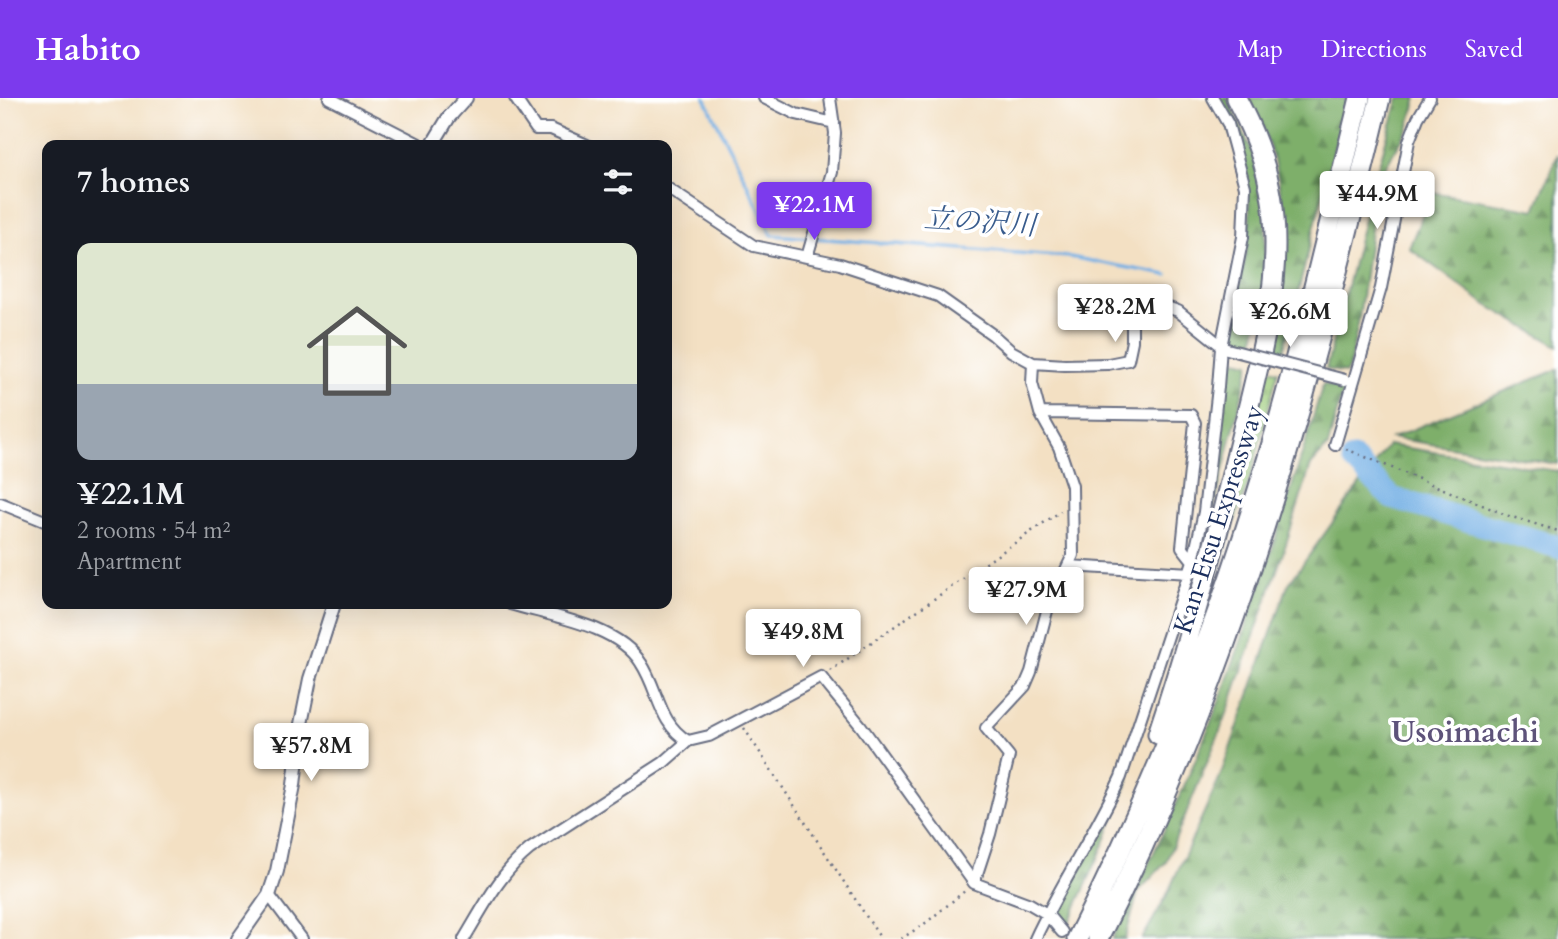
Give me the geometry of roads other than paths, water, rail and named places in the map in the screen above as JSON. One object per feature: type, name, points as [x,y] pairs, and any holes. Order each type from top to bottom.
[{"type":"highway","points":[[1093,908],[1141,785],[1194,619],[1244,424],[1270,304],[1275,249],[1271,195],[1257,144],[1236,98]]},
{"type":"highway","name":"Kan-Etsu Expressway","points":[[1069,936],[1093,908],[1191,686],[1254,502],[1306,317],[1360,98]]},
{"type":"highway","name":"Kan-Etsu Expressway","points":[[1098,939],[1176,772],[1241,598],[1276,489],[1326,314],[1379,103]]},
{"type":"street","points":[[329,98],[411,140]]},
{"type":"street","points":[[435,140],[449,117],[466,98]]},
{"type":"street","points":[[514,98],[536,129],[551,129],[576,140]]},
{"type":"street","points":[[764,98],[796,114],[834,122]]},
{"type":"street","points":[[807,257],[832,172],[835,133],[830,98]]},
{"type":"street","points":[[1035,939],[1108,806],[1121,776],[1192,567],[1204,512],[1224,348],[1243,237],[1245,187],[1228,124],[1213,98]]},
{"type":"street","points":[[1335,444],[1349,379],[1381,288],[1409,141],[1430,98]]},
{"type":"street","points":[[672,191],[754,246],[840,264],[938,296],[1011,351],[1033,363],[1108,365],[1128,360],[1132,341],[1132,314],[1149,301],[1178,311],[1224,348],[1349,379]]},
{"type":"street","points":[[974,883],[990,834],[1009,756],[986,728],[1025,686],[1048,607],[1073,555],[1072,486],[1068,469],[1040,413],[1032,383],[1033,363]]},
{"type":"street","points":[[1040,413],[1191,415],[1195,423],[1182,547],[1192,567]]},
{"type":"street","points":[[0,503],[42,520]]},
{"type":"street","points":[[1068,566],[1192,567]]},
{"type":"street","points":[[238,939],[269,895],[276,871],[294,785],[310,679],[332,609]]},
{"type":"street","points":[[527,609],[597,630],[614,637],[624,645],[641,662],[659,707],[673,731],[688,741]]},
{"type":"street","points":[[464,939],[496,884],[512,864],[530,849],[663,763],[688,741],[709,736],[821,677],[861,726],[974,883],[1030,904],[1047,914],[1069,936]]},
{"type":"street","points":[[269,895],[302,939]]},
{"type":"waterway","name":"立の沢川","points":[[705,98],[772,235],[1070,257],[1167,275]]},
{"type":"waterway","name":"立の沢川","points":[[1353,459],[1392,498],[1558,547]]},
{"type":"district","name":"Usoimachi","points":[[1465,732]]}]
